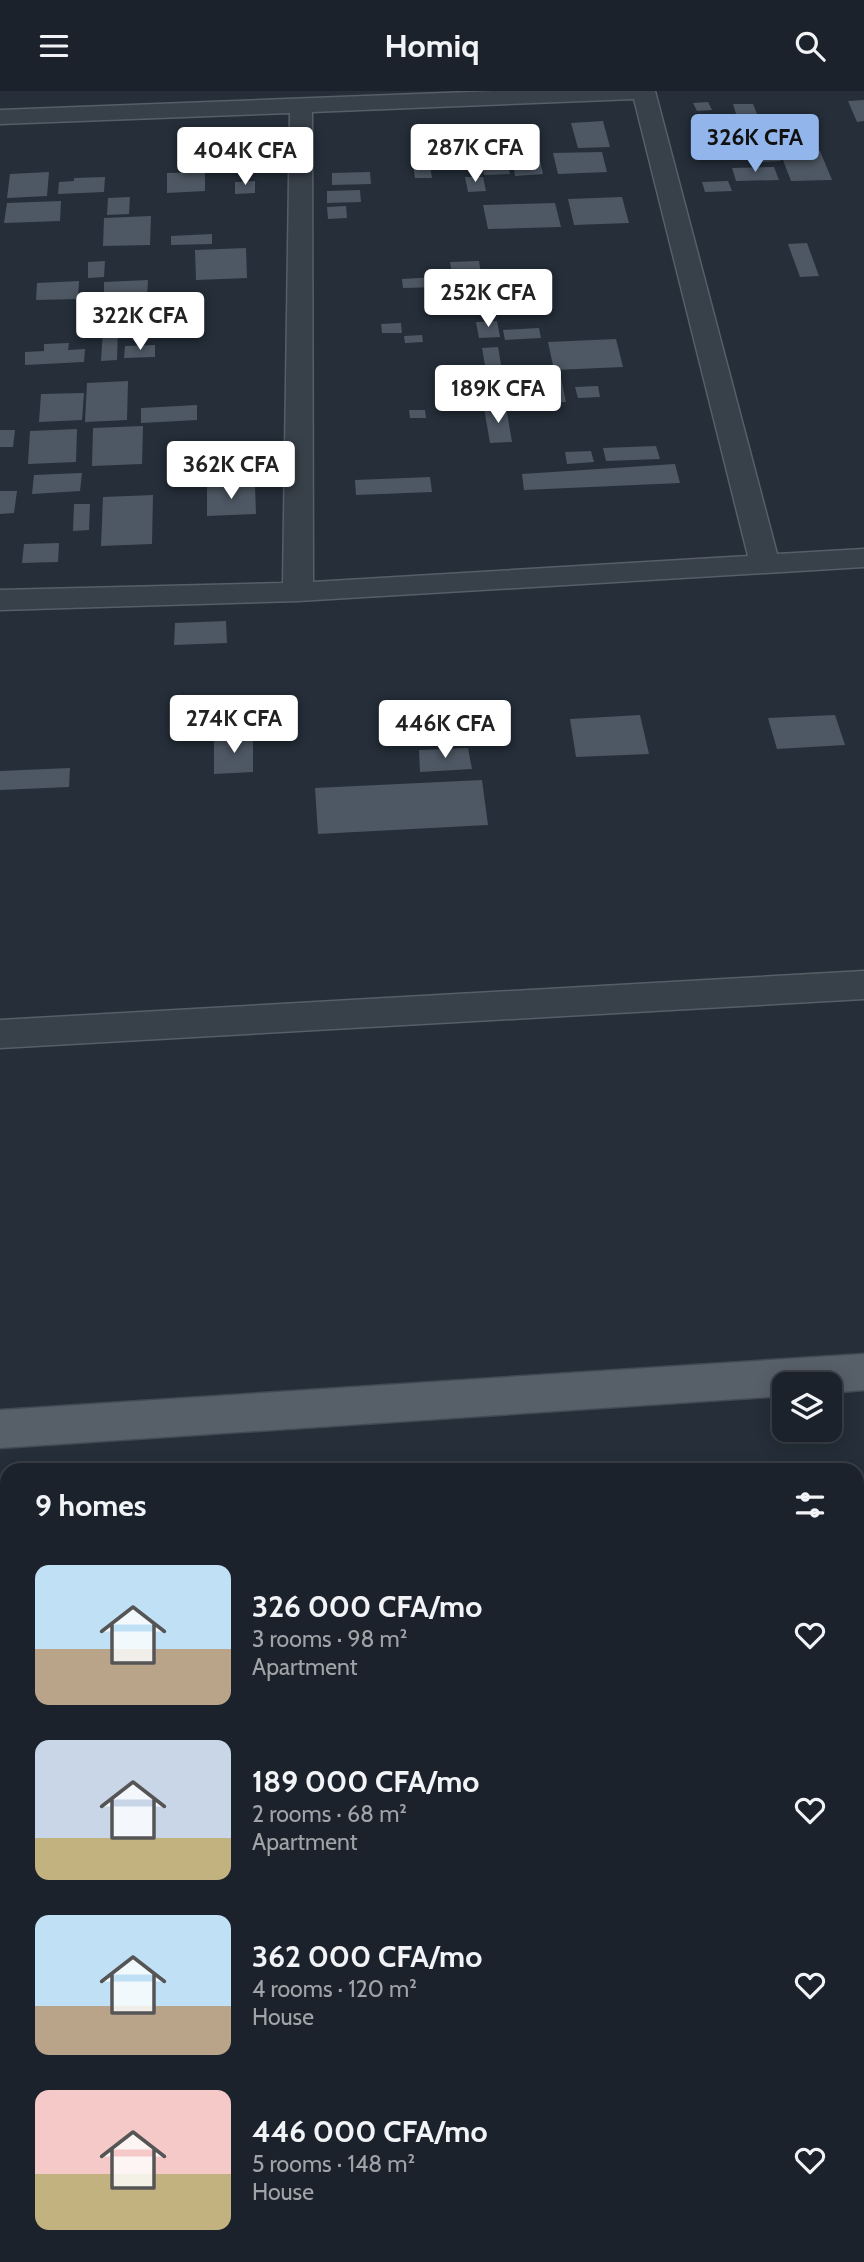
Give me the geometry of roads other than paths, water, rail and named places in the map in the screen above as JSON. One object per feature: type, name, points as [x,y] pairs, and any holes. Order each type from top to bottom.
[{"type":"main road","points":[[0,1429],[864,1372]]},
{"type":"street","points":[[0,117],[643,92],[765,565]]},
{"type":"street","points":[[298,592],[301,105]]},
{"type":"street","points":[[0,600],[298,592],[864,558]]},
{"type":"street","points":[[0,1034],[864,985]]}]
